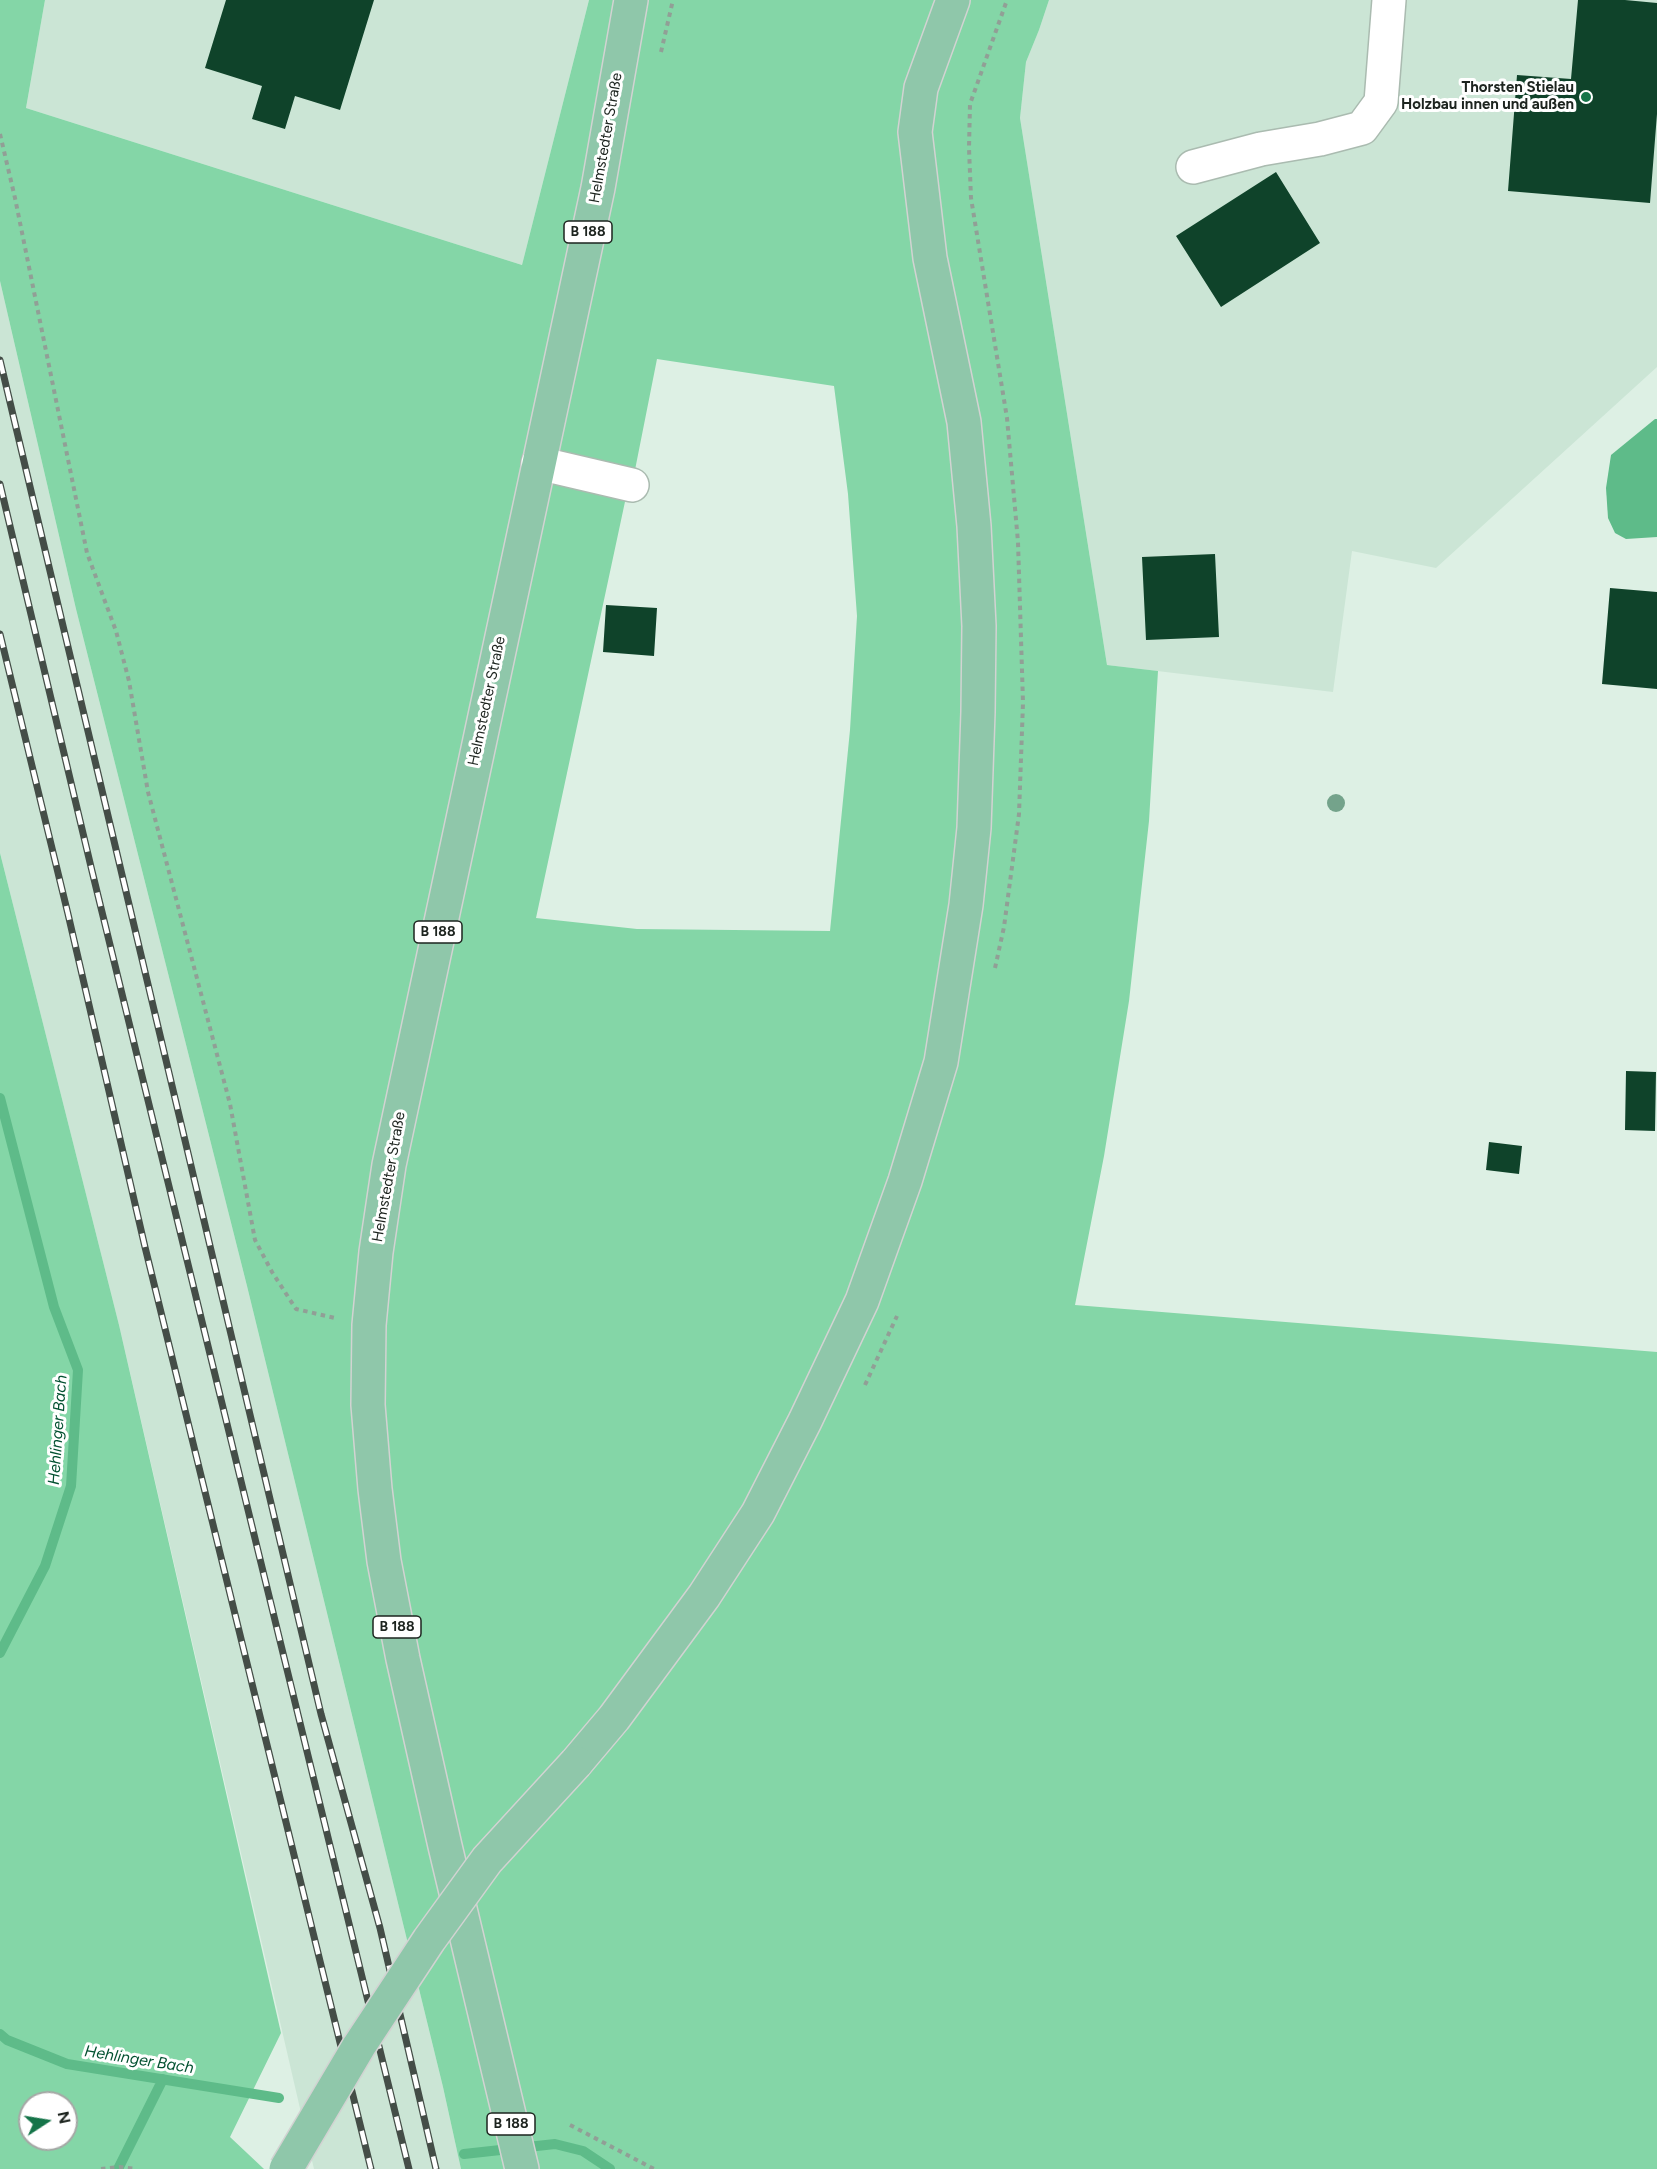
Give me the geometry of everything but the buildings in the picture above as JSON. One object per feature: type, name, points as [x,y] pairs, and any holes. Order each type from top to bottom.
[{"type":"main road","name":"Helmstedter Straße","points":[[522,2169],[403,1659],[384,1561],[375,1490],[369,1405],[369,1325],[376,1252],[389,1165],[598,188],[631,0]]},
{"type":"main road","points":[[286,2169],[359,2046],[429,1940],[487,1860],[614,1718],[704,1596],[758,1513],[862,1301],[905,1181],[940,1062],[966,905],[974,828],[979,626],[974,526],[964,422],[930,258],[915,132],[921,88],[953,0]]},
{"type":"lane","points":[[1193,167],[1261,149],[1320,139],[1362,128],[1381,102],[1389,0]]},
{"type":"lane","points":[[538,463],[632,485]]},
{"type":"path","points":[[994,971],[1004,927],[1018,814],[1023,703],[1022,657],[1018,542],[1007,418],[973,208],[969,148],[970,104],[1007,0]]},
{"type":"path","points":[[0,134],[87,553],[116,631],[129,681],[148,792],[230,1104],[255,1240],[296,1309],[369,1325]]},
{"type":"path","points":[[864,1387],[898,1315]]},
{"type":"path","points":[[570,2125],[654,2169]]},
{"type":"path","points":[[101,2169],[120,2167],[136,2169]]},
{"type":"shaded area","points":[[0,0],[45,0],[26,108],[522,265],[589,0],[1049,0],[1026,62],[1020,118],[1107,665],[1158,671],[1149,821],[1129,1001],[1104,1156],[1075,1305],[1657,1352],[1657,2169],[461,2169],[443,2087],[247,1286],[76,609],[0,281]],"holes":[[[657,359],[834,386],[848,494],[857,616],[850,730],[830,931],[637,929],[536,918],[626,497],[632,485]]]},
{"type":"shaded area","points":[[45,0],[589,0],[522,265],[26,108]]},
{"type":"shaded area","points":[[1049,0],[1657,0],[1657,367],[1436,568],[1352,551],[1333,692],[1107,665],[1020,118],[1026,62]]},
{"type":"shaded area","points":[[0,281],[76,609],[247,1286],[443,2087],[461,2169],[314,2169],[119,1325],[0,853]]},
{"type":"shaded area","points":[[1657,419],[1657,537],[1626,539],[1615,533],[1608,518],[1606,488],[1611,455]]},
{"type":"shaded area","points":[[0,853],[119,1325],[281,2033],[230,2137],[264,2169],[0,2169]]},
{"type":"waterway","name":"Hehlinger Bach","points":[[0,1098],[54,1307],[78,1370],[71,1486],[45,1566],[0,1653]]},
{"type":"waterway","name":"Hehlinger Bach","points":[[0,2034],[7,2040],[67,2064],[279,2098]]},
{"type":"waterway","points":[[118,2169],[163,2079]]},
{"type":"waterway","name":"Hehlinger Bach","points":[[464,2154],[555,2144],[583,2151],[610,2169]]},
{"type":"railway","points":[[0,360],[321,1714],[380,1928],[436,2169]]},
{"type":"railway","points":[[0,484],[92,871],[409,2169]]},
{"type":"railway","points":[[0,634],[145,1247],[371,2169]]},
{"type":"place","name":"Thorsten Stielau Holzbau innen und außen","points":[[1586,97]]}]
